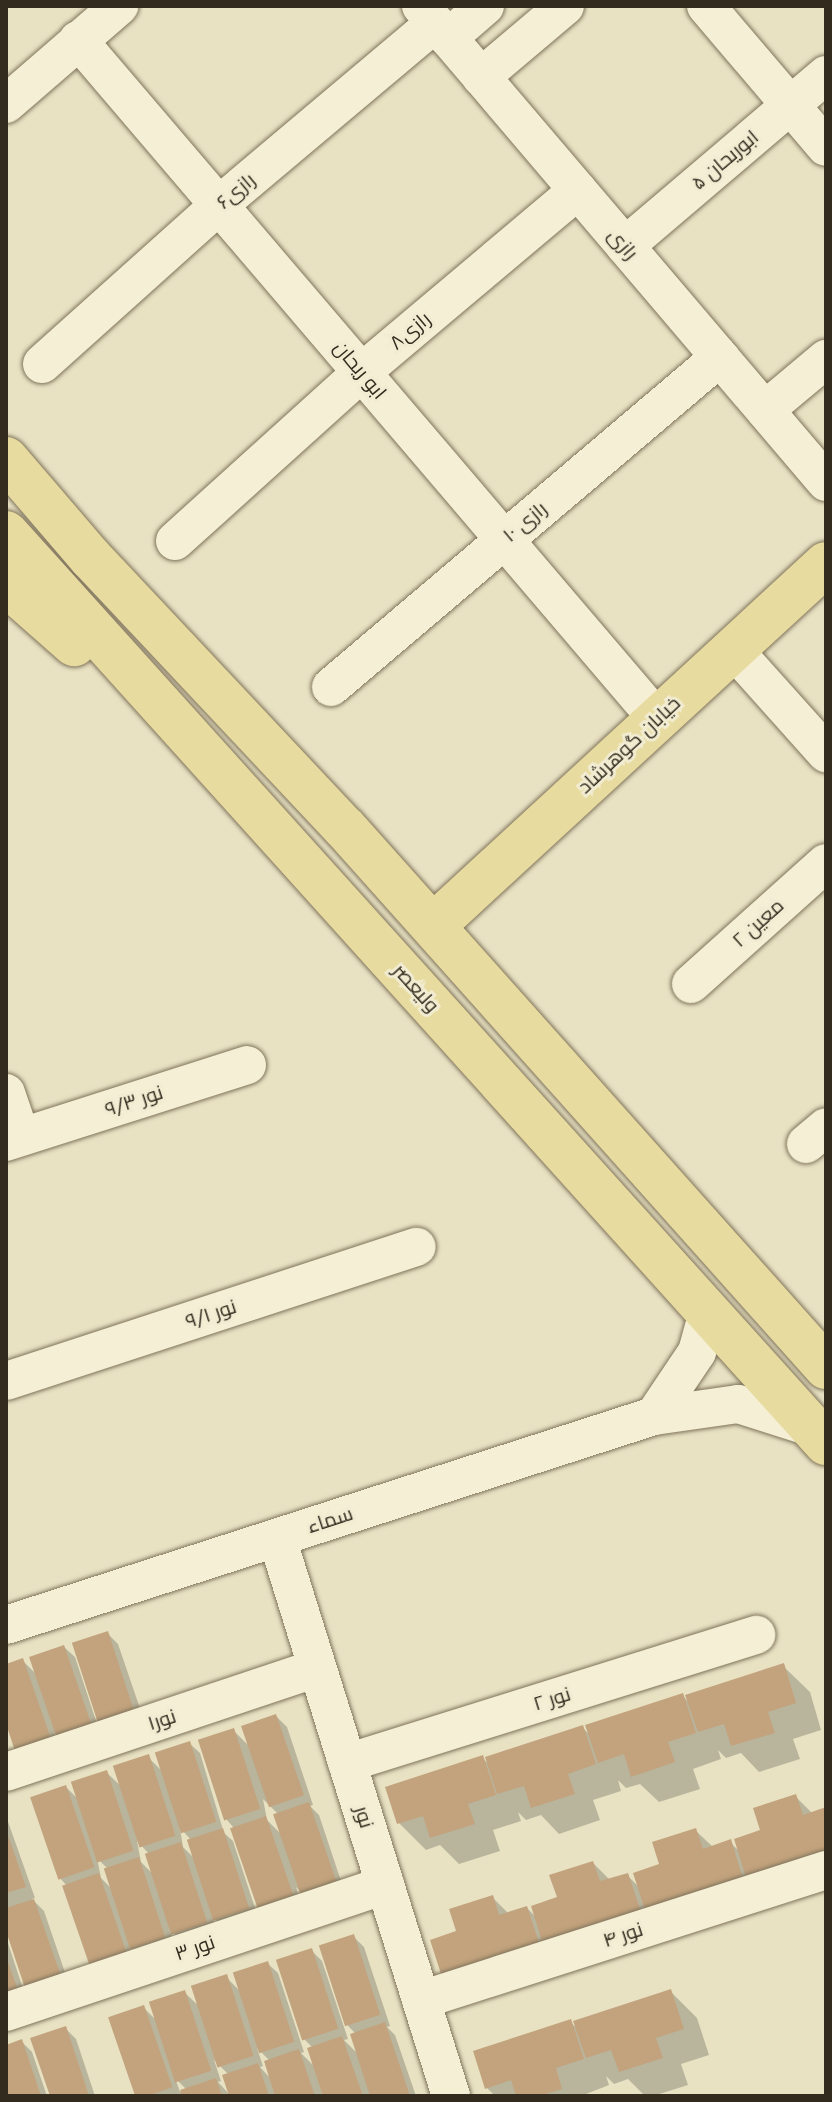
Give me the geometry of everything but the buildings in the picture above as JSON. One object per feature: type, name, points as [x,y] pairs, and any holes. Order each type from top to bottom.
[{"type":"main road","points":[[6,459],[91,558],[433,926],[826,1367]]},
{"type":"main road","name":"ولیعصر","points":[[6,533],[819,1435]]},
{"type":"main road","name":"خیابان گوهرشاد","points":[[433,926],[826,564]]},
{"type":"main road","points":[[6,584],[247,797]]},
{"type":"street","points":[[6,104],[119,6]]},
{"type":"street","name":"رازی۶","points":[[42,364],[219,205],[434,22],[485,6]]},
{"type":"street","points":[[481,77],[565,6]]},
{"type":"street","points":[[706,6],[826,147]]},
{"type":"street","name":"رازی","points":[[434,22],[826,482]]},
{"type":"street","name":"ابو ریحان","points":[[78,40],[642,701]]},
{"type":"street","name":"ابوریحان ۵","points":[[625,246],[826,75]]},
{"type":"street","name":"رازی۸","points":[[175,541],[362,372],[578,190]]},
{"type":"street","name":"رازی ۱۰","points":[[331,687],[720,357]]},
{"type":"street","points":[[765,410],[826,359]]},
{"type":"street","points":[[733,649],[826,753]]},
{"type":"street","name":"معین ۲","points":[[691,984],[826,863]]},
{"type":"street","name":"نور ۹/۳","points":[[14,1140],[247,1065]]},
{"type":"street","points":[[6,1093],[14,1140]]},
{"type":"street","name":"نور ۹/۱","points":[[6,1381],[417,1247]]},
{"type":"street","points":[[654,1416],[697,1352],[708,1312]]},
{"type":"street","name":"سماء","points":[[6,1625],[654,1416],[738,1404],[819,1435]]},
{"type":"street","name":"نور","points":[[277,1538],[451,2096]]},
{"type":"street","name":"نور ۲","points":[[347,1763],[756,1635]]},
{"type":"street","name":"نور۱","points":[[6,1772],[317,1668]]},
{"type":"street","name":"نور ۴","points":[[421,2000],[826,1870]]},
{"type":"street","name":"نور ۳","points":[[6,2012],[385,1885]]}]
